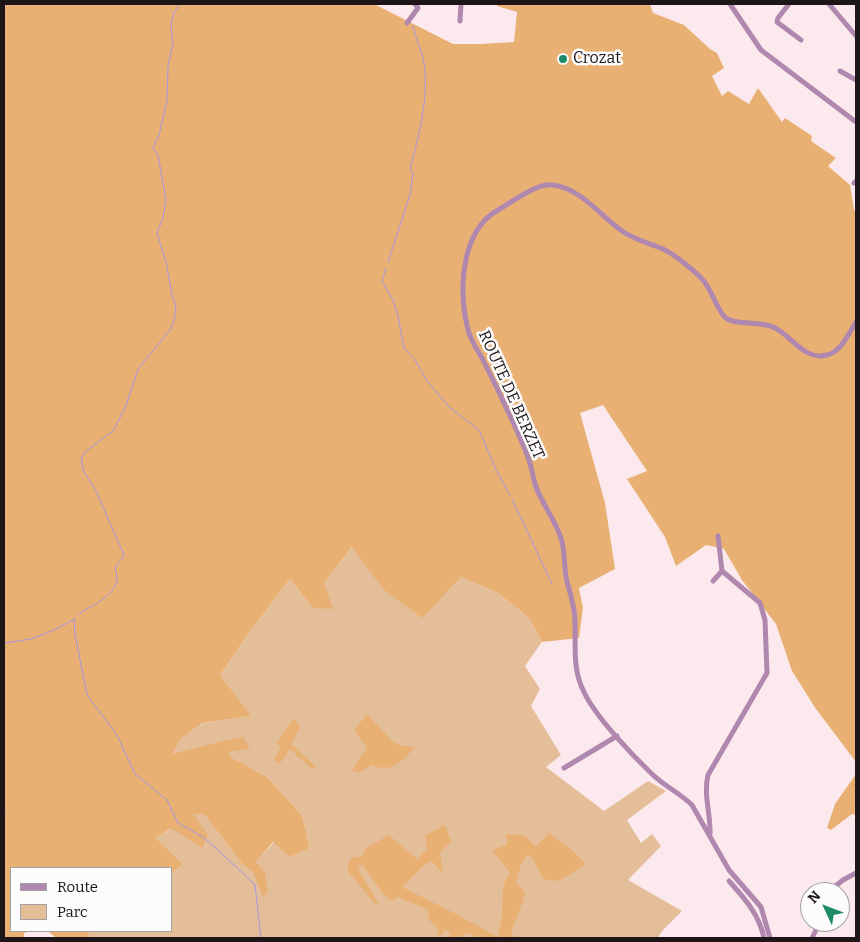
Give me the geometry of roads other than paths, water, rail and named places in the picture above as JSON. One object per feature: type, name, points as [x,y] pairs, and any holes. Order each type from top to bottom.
[{"type":"street","points":[[407,23],[418,8],[415,4]]},
{"type":"street","points":[[460,21],[461,4]]},
{"type":"street","points":[[730,4],[761,50],[856,122]]},
{"type":"street","points":[[788,4],[777,22],[801,40]]},
{"type":"street","points":[[829,4],[856,36]]},
{"type":"street","points":[[840,71],[856,80]]},
{"type":"street","name":"ROUTE DE BERZET","points":[[770,938],[761,907],[756,898],[729,870],[692,805],[652,775],[617,736],[584,694],[575,662],[575,618],[566,575],[562,541],[557,526],[537,488],[518,433],[484,361],[470,337],[466,323],[462,288],[463,272],[474,238],[487,218],[539,186],[552,185],[562,187],[579,196],[634,239],[665,250],[675,256],[702,280],[715,299],[722,316],[730,321],[766,324],[777,328],[803,350],[815,355],[827,355],[837,351],[856,322]]},
{"type":"street","points":[[710,835],[706,798],[708,775],[767,673],[765,620],[760,603],[722,571],[718,536]]},
{"type":"street","points":[[713,581],[722,571]]},
{"type":"street","points":[[564,768],[617,736]]},
{"type":"street","points":[[840,882],[856,873]]},
{"type":"street","points":[[729,881],[755,912],[764,938]]},
{"type":"waterway","points":[[79,614],[102,600],[112,591],[117,580],[116,567],[124,555],[96,491],[84,472],[81,459],[85,452],[113,431],[125,408],[138,369],[170,330],[174,321],[176,306],[157,233],[163,218],[166,200],[158,155],[153,148],[159,135],[167,101],[168,66],[173,43],[171,25],[174,13],[180,4]]},
{"type":"waterway","points":[[388,262],[410,195],[413,173],[410,169],[420,130],[424,103],[424,63],[413,26]]},
{"type":"waterway","points":[[386,268],[382,281],[393,300],[404,348],[415,360],[427,381],[449,407],[479,430],[496,470],[510,495]]},
{"type":"waterway","points":[[512,499],[552,584]]},
{"type":"waterway","points":[[74,619],[75,634],[87,695],[117,735],[135,774],[167,800],[178,823],[203,837],[255,885],[261,938]]},
{"type":"waterway","points":[[4,643],[31,639],[75,619]]},
{"type":"waterway","points":[[4,805],[4,815]]},
{"type":"place","name":"Crozat","points":[[563,59]]}]
